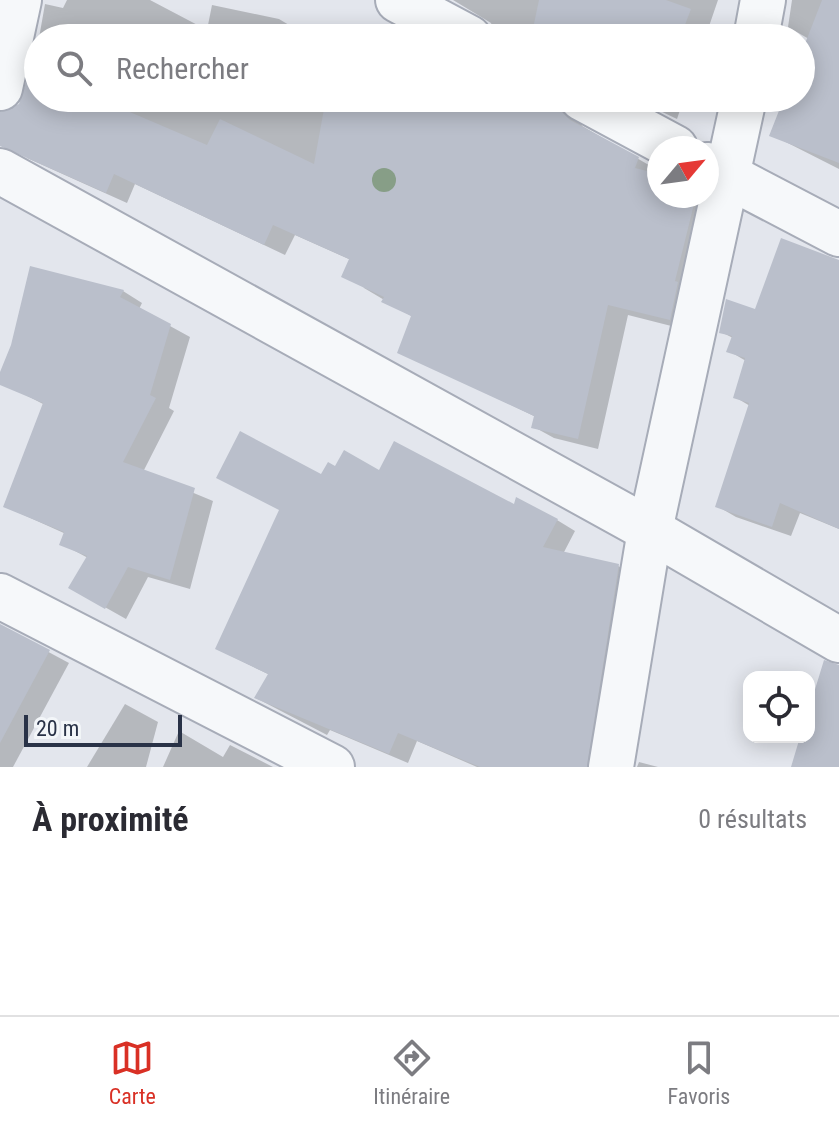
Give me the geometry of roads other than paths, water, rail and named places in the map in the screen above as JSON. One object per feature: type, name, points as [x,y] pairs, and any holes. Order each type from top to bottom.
[{"type":"street","points":[[0,88],[19,0]]},
{"type":"street","points":[[398,0],[443,24]]},
{"type":"street","points":[[759,24],[763,0]]},
{"type":"street","points":[[608,112],[653,136]]},
{"type":"street","points":[[719,168],[739,112]]},
{"type":"street","points":[[0,171],[650,530],[839,640]]},
{"type":"street","points":[[719,172],[839,234]]},
{"type":"street","points":[[611,767],[650,530],[711,208]]},
{"type":"street","points":[[0,596],[332,767]]}]
